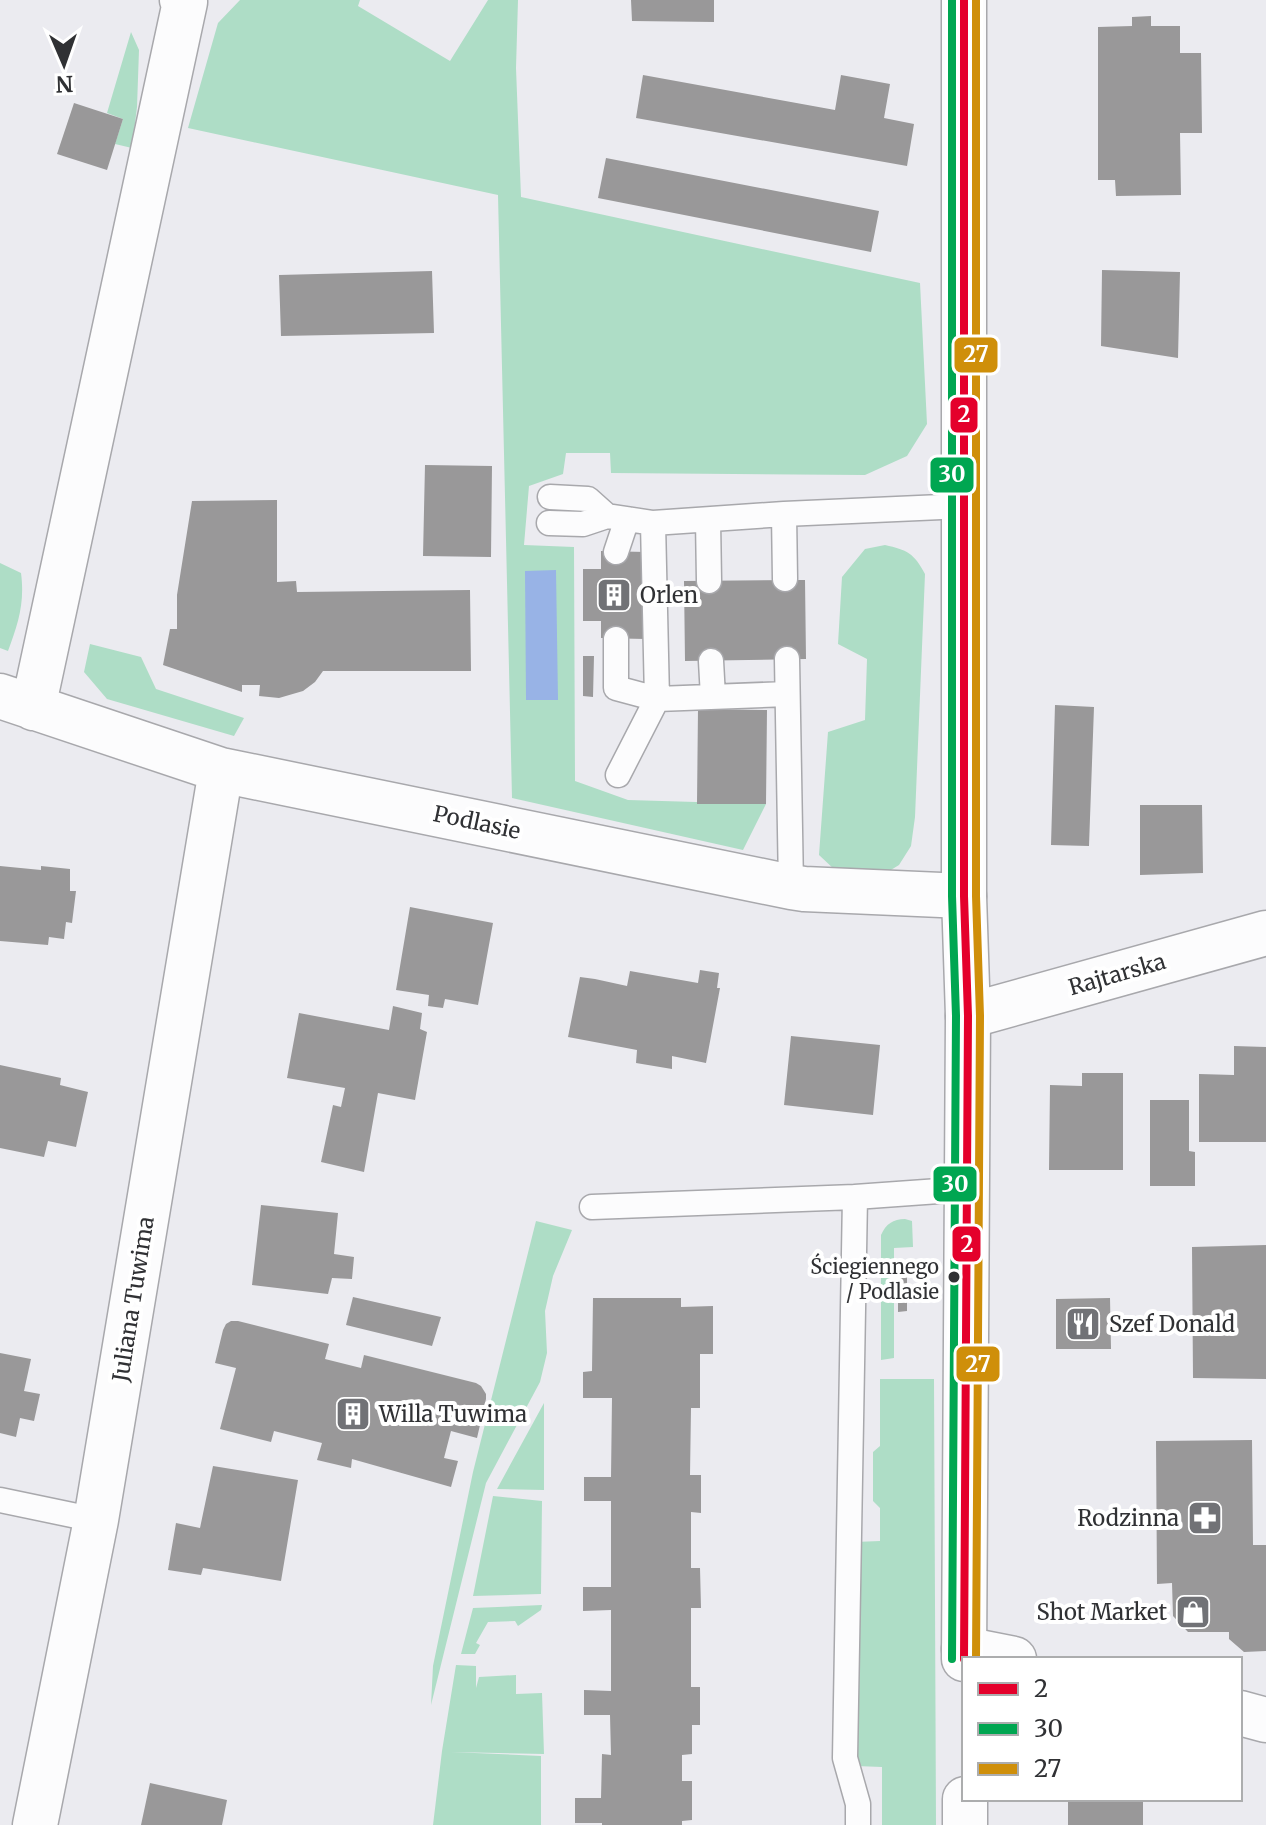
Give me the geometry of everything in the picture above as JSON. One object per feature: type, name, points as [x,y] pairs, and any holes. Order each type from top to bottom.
[{"type":"street","points":[[964,0],[964,896],[968,1016],[964,1654],[994,1657]]},
{"type":"street","points":[[17,702],[184,1]]},
{"type":"street","name":"Podlasie","points":[[17,702],[221,770],[791,887],[964,896]]},
{"type":"street","name":"Juliana Tuwima","points":[[35,1825],[96,1520],[221,770]]},
{"type":"street","name":"Rajtarska","points":[[968,1016],[1266,933]]},
{"type":"street","points":[[1242,1714],[1266,1720]]},
{"type":"street","points":[[965,1801],[965,1825]]},
{"type":"lane","points":[[550,497],[588,499],[617,517]]},
{"type":"lane","points":[[549,523],[583,524],[617,517],[653,523],[964,506]]},
{"type":"lane","points":[[784,514],[785,579]]},
{"type":"lane","points":[[616,552],[617,517]]},
{"type":"lane","points":[[708,520],[709,581]]},
{"type":"lane","points":[[618,775],[657,699],[653,523]]},
{"type":"lane","points":[[616,639],[616,688],[657,699],[787,694]]},
{"type":"lane","points":[[787,659],[791,887]]},
{"type":"lane","points":[[711,661],[713,697]]},
{"type":"lane","points":[[592,1207],[855,1197],[967,1189]]},
{"type":"lane","points":[[855,1197],[845,1758],[858,1804],[858,1825]]},
{"type":"lane","points":[[0,1500],[96,1520]]},
{"type":"green space","points":[[240,0],[360,0],[358,6],[450,61],[488,0],[518,0],[516,68],[521,197],[920,283],[927,424],[907,456],[865,475],[611,473],[610,453],[566,453],[563,474],[529,486],[524,545],[574,547],[575,781],[628,800],[766,804],[743,850],[512,798],[498,195],[188,128],[218,23]]},
{"type":"green space","points":[[131,32],[139,50],[132,148],[115,144],[123,119],[107,113]]},
{"type":"green space","points":[[885,545],[909,554],[925,574],[915,817],[911,846],[899,865],[881,876],[835,870],[819,855],[828,732],[865,720],[867,659],[838,644],[842,577],[865,549]]},
{"type":"green space","points":[[0,563],[21,573],[22,584],[20,613],[8,651],[0,648]]},
{"type":"green space","points":[[90,644],[141,657],[156,689],[244,718],[234,736],[107,699],[84,672]]},
{"type":"green space","points":[[905,1219],[912,1221],[913,1247],[894,1248],[894,1358],[881,1360],[881,1235],[890,1223]]},
{"type":"green space","points":[[536,1221],[572,1230],[553,1276],[545,1311],[547,1353],[540,1382],[486,1483],[431,1705],[433,1666],[473,1472]]},
{"type":"green space","points":[[880,1379],[934,1379],[936,1825],[882,1825],[882,1767],[856,1766],[855,1542],[880,1541],[880,1508],[873,1501],[873,1452],[880,1446]]},
{"type":"green space","points":[[544,1403],[544,1490],[497,1489]]},
{"type":"green space","points":[[493,1496],[542,1501],[541,1594],[473,1596]]},
{"type":"green space","points":[[542,1605],[541,1610],[518,1626],[515,1621],[488,1622],[476,1643],[480,1645],[475,1654],[461,1654],[473,1608]]},
{"type":"green space","points":[[456,1665],[476,1666],[476,1688],[479,1677],[516,1675],[516,1694],[542,1693],[544,1754],[451,1752],[541,1756],[541,1825],[433,1825]]},
{"type":"water","points":[[556,570],[558,700],[526,700],[525,571]]},
{"type":"building","points":[[631,0],[714,0],[714,22],[632,21]]},
{"type":"building","points":[[1151,16],[1151,26],[1180,26],[1180,53],[1201,53],[1202,133],[1180,133],[1181,195],[1116,196],[1115,180],[1098,180],[1098,27],[1132,26],[1132,17]]},
{"type":"building","points":[[643,75],[835,110],[841,75],[890,84],[884,118],[914,124],[907,166],[636,118]]},
{"type":"building","points":[[74,103],[123,119],[107,170],[57,154]]},
{"type":"building","points":[[606,158],[879,211],[871,252],[598,198]]},
{"type":"building","points":[[1102,270],[1180,272],[1178,358],[1101,346]]},
{"type":"building","points":[[432,271],[434,333],[281,336],[279,275]]},
{"type":"building","points":[[425,465],[492,466],[491,557],[423,556]]},
{"type":"building","points":[[277,500],[277,582],[296,581],[297,592],[470,590],[471,671],[323,671],[303,691],[279,698],[259,696],[260,685],[242,685],[242,692],[163,665],[170,629],[177,629],[177,595],[192,501]]},
{"type":"building","name":"Orlen","points":[[601,551],[646,552],[645,639],[601,638],[601,621],[583,621],[583,569],[601,569]]},
{"type":"building","points":[[805,580],[806,659],[685,661],[684,581]]},
{"type":"building","points":[[583,656],[594,656],[593,697],[583,696]]},
{"type":"building","points":[[1055,705],[1094,707],[1089,846],[1051,845]]},
{"type":"building","points":[[698,709],[767,710],[766,804],[697,804]]},
{"type":"building","points":[[1140,805],[1202,805],[1203,873],[1140,875]]},
{"type":"building","points":[[0,866],[70,869],[70,891],[76,891],[72,923],[66,922],[64,939],[49,937],[48,945],[0,941]]},
{"type":"building","points":[[410,907],[493,923],[478,1005],[445,999],[443,1008],[428,1006],[429,995],[396,990]]},
{"type":"building","points":[[700,970],[719,973],[717,988],[720,988],[706,1063],[672,1056],[672,1069],[636,1063],[637,1050],[568,1037],[580,977],[627,986],[630,971],[698,983]]},
{"type":"building","points":[[393,1006],[422,1013],[420,1029],[427,1032],[415,1100],[378,1093],[364,1172],[321,1162],[333,1105],[341,1107],[345,1088],[287,1078],[299,1013],[389,1030]]},
{"type":"building","points":[[791,1036],[880,1045],[873,1115],[784,1105]]},
{"type":"building","points":[[1234,1046],[1266,1047],[1266,1142],[1199,1142],[1199,1074],[1234,1075]]},
{"type":"building","points":[[0,1065],[61,1078],[60,1085],[88,1092],[76,1147],[48,1141],[44,1157],[0,1148]]},
{"type":"building","points":[[1082,1073],[1123,1073],[1123,1170],[1049,1170],[1050,1085],[1082,1086]]},
{"type":"building","points":[[1150,1100],[1189,1100],[1189,1151],[1195,1152],[1195,1186],[1150,1186]]},
{"type":"building","points":[[261,1205],[338,1213],[334,1254],[354,1257],[352,1279],[332,1278],[328,1294],[252,1285]]},
{"type":"building","points":[[1266,1245],[1266,1379],[1193,1378],[1192,1247]]},
{"type":"building","points":[[898,1266],[907,1267],[907,1311],[898,1312]]},
{"type":"building","points":[[353,1297],[441,1317],[432,1346],[346,1325]]},
{"type":"building","points":[[593,1298],[681,1298],[681,1307],[713,1306],[713,1354],[700,1354],[700,1408],[691,1408],[690,1475],[701,1475],[701,1513],[691,1512],[691,1568],[700,1568],[701,1608],[691,1608],[691,1687],[700,1687],[700,1725],[692,1725],[692,1754],[682,1755],[682,1781],[692,1781],[692,1820],[682,1821],[682,1825],[575,1823],[575,1798],[601,1798],[602,1754],[611,1755],[610,1715],[584,1715],[584,1690],[611,1691],[611,1610],[583,1611],[583,1587],[611,1587],[611,1501],[584,1501],[584,1477],[611,1477],[612,1398],[583,1398],[583,1372],[592,1371]]},
{"type":"building","name":"Szef Donald","points":[[1110,1298],[1111,1349],[1056,1349],[1056,1299]]},
{"type":"building","name":"Willa Tuwima","points":[[231,1321],[329,1344],[325,1359],[361,1368],[364,1355],[481,1386],[486,1399],[477,1438],[451,1431],[444,1458],[458,1461],[451,1487],[352,1459],[351,1468],[317,1460],[322,1443],[274,1431],[271,1442],[220,1429],[236,1368],[215,1363],[223,1330]]},
{"type":"building","points":[[0,1353],[31,1359],[24,1391],[40,1394],[34,1421],[20,1418],[16,1437],[0,1433]]},
{"type":"building","points":[[1252,1440],[1253,1545],[1266,1545],[1266,1651],[1244,1652],[1229,1639],[1229,1632],[1188,1632],[1173,1616],[1172,1583],[1157,1584],[1156,1441]]},
{"type":"building","points":[[213,1466],[298,1480],[281,1581],[203,1568],[201,1575],[168,1570],[176,1523],[200,1528]]},
{"type":"building","points":[[150,1783],[227,1800],[222,1825],[141,1825]]},
{"type":"building","points":[[1068,1801],[1143,1801],[1143,1825],[1068,1825]]},
{"type":"transit line","name":"30","points":[[952,0],[952,896],[956,1016],[952,1659]]},
{"type":"transit line","name":"2","points":[[964,0],[964,896],[968,1016],[964,1657]]},
{"type":"transit line","name":"27","points":[[976,0],[976,896],[980,1016],[976,1657]]},
{"type":"place","name":"Orlen","points":[[614,595]]},
{"type":"place","name":"Ściegiennego / Podlasie","points":[[954,1277]]},
{"type":"place","name":"Szef Donald","points":[[1083,1324]]},
{"type":"place","name":"Willa Tuwima","points":[[353,1414]]},
{"type":"place","name":"Rodzinna","points":[[1205,1518]]},
{"type":"place","name":"Shot Market","points":[[1193,1612]]}]
